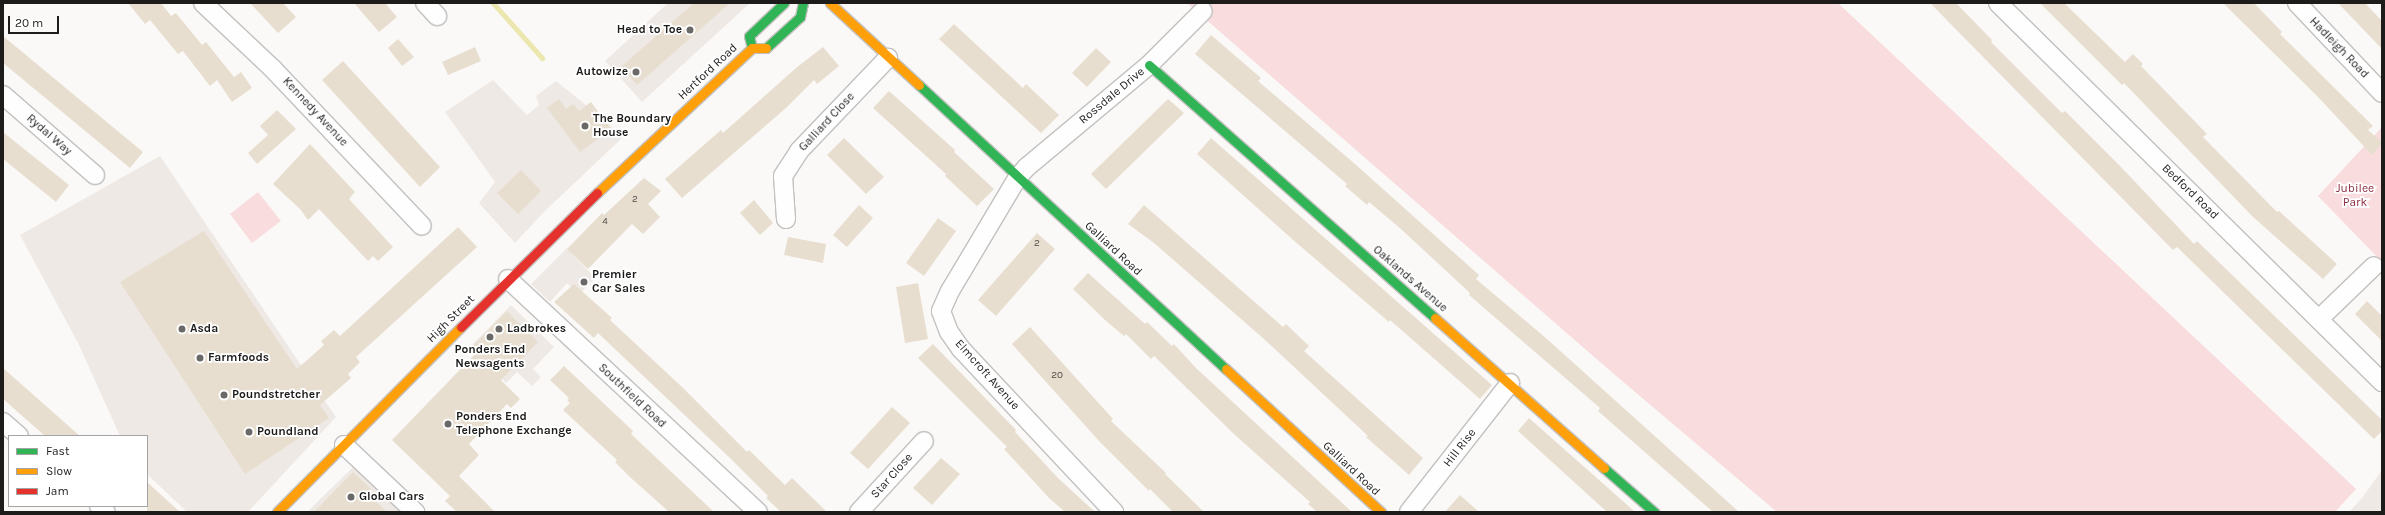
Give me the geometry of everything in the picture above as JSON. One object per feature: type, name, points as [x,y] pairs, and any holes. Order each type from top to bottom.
[{"type":"street","name":"Kennedy Avenue","points":[[203,3],[273,68],[422,226]]},
{"type":"street","name":"Hertford Road","points":[[752,48],[749,36],[784,3]]},
{"type":"street","name":"Hertford Road","points":[[645,146],[752,48],[765,49],[800,16],[803,3]]},
{"type":"street","name":"Galliard Road","points":[[830,3],[1381,512]]},
{"type":"street","name":"Bedford Road","points":[[1998,3],[2382,382]]},
{"type":"street","name":"Hadleigh Road","points":[[2296,3],[2382,93]]},
{"type":"street","name":"Rossdale Drive","points":[[1018,177],[1027,167],[1149,65],[1203,11]]},
{"type":"street","name":"Galliard Close","points":[[786,219],[783,176],[799,151],[888,58]]},
{"type":"street","name":"Oaklands Avenue","points":[[1149,65],[1654,512]]},
{"type":"street","name":"Rydal Way","points":[[3,95],[95,175]]},
{"type":"street","name":"High Street","points":[[277,512],[508,279],[645,146]]},
{"type":"street","name":"Elmcroft Avenue","points":[[1018,177],[950,291],[942,311],[949,332],[961,349],[1114,512]]},
{"type":"street","points":[[2319,319],[2374,266]]},
{"type":"street","name":"Southfield Road","points":[[508,279],[758,512]]},
{"type":"street","name":"Hill Rise","points":[[1409,512],[1510,383]]},
{"type":"street","points":[[3,422],[18,435]]},
{"type":"street","name":"Star Close","points":[[860,512],[924,441]]},
{"type":"street","points":[[344,445],[415,512]]},
{"type":"shaded area","points":[[668,3],[750,3],[642,102],[605,61]]},
{"type":"shaded area","points":[[493,80],[527,115],[539,105],[536,96],[556,81],[607,122],[622,138],[545,211],[515,243],[479,203],[495,182],[445,112]]},
{"type":"shaded area","points":[[160,156],[336,417],[248,512],[187,512],[148,475],[148,435],[120,435],[79,345],[20,235]]},
{"type":"shaded area","points":[[567,248],[595,278],[579,295],[567,283],[550,302],[531,284]]},
{"type":"shaded area","points":[[511,305],[554,347],[533,369],[541,377],[532,386],[517,372],[506,383],[471,346]]},
{"type":"shaded area","points":[[354,466],[402,512],[307,512]]},
{"type":"shaded area","points":[[2382,470],[2382,512],[2349,512],[2362,498]]},
{"type":"green space","points":[[1187,3],[1838,3],[2356,489],[2335,512],[1777,512],[1615,375]]},
{"type":"green space","name":"Jubilee Park","points":[[2382,127],[2382,262],[2318,196]]},
{"type":"green space","points":[[258,192],[281,221],[252,243],[230,214]]},
{"type":"building","points":[[128,3],[161,3],[171,16],[176,13],[202,45],[206,42],[234,77],[241,72],[252,88],[232,102],[217,80],[210,86],[183,51],[178,54],[150,20],[145,24]]},
{"type":"building","points":[[250,3],[283,3],[296,17],[278,33]]},
{"type":"building","points":[[354,3],[385,3],[397,17],[379,32]]},
{"type":"building","points":[[694,3],[730,3],[637,85],[621,67]]},
{"type":"building","points":[[1930,3],[1956,3],[1992,40],[1991,42],[2062,113],[2065,111],[2121,167],[2194,244],[2197,241],[2382,420],[2382,431],[2374,439],[2177,247],[2173,250]]},
{"type":"building","points":[[2040,3],[2064,3],[2125,62],[2133,54],[2143,64],[2141,66],[2207,134],[2203,137],[2277,212],[2279,211],[2337,264],[2323,279],[2252,216],[2124,83],[2122,85]]},
{"type":"building","points":[[2223,3],[2254,3],[2282,32],[2280,34],[2373,126],[2368,130],[2382,142],[2382,144],[2372,155],[2319,98]]},
{"type":"building","points":[[2338,3],[2365,3],[2382,21],[2382,49]]},
{"type":"building","points":[[954,24],[1023,88],[1026,84],[1059,115],[1041,133],[939,39]]},
{"type":"building","points":[[1211,35],[1261,78],[1258,81],[1355,164],[1479,275],[1476,279],[1547,339],[1739,512],[1713,512],[1598,411],[1600,408],[1469,295],[1470,293],[1402,230],[1369,202],[1367,205],[1345,186],[1347,184],[1195,54]]},
{"type":"building","points":[[3,36],[143,152],[130,168],[3,63]]},
{"type":"building","points":[[398,39],[414,57],[402,66],[388,48]]},
{"type":"building","points":[[475,47],[481,61],[448,75],[442,62]]},
{"type":"building","points":[[823,47],[839,66],[817,84],[814,80],[787,107],[682,198],[665,179],[721,130],[723,133],[796,68]]},
{"type":"building","points":[[1096,48],[1111,62],[1087,87],[1072,73]]},
{"type":"building","points":[[343,61],[440,167],[420,187],[322,80]]},
{"type":"building","points":[[889,91],[955,150],[954,152],[994,189],[977,206],[945,176],[946,174],[873,108]]},
{"type":"building","name":"The Boundary House","points":[[559,99],[566,109],[573,104],[579,111],[591,102],[611,129],[580,152],[547,108]]},
{"type":"building","points":[[1168,99],[1184,113],[1106,189],[1091,174]]},
{"type":"building","points":[[277,110],[296,129],[257,164],[248,153],[268,135],[260,126]]},
{"type":"building","points":[[3,132],[69,185],[56,202],[3,159]]},
{"type":"building","points":[[844,138],[884,177],[866,194],[827,155]]},
{"type":"building","points":[[1211,138],[1492,385],[1480,399],[1390,320],[1389,322],[1292,239],[1197,154]]},
{"type":"building","points":[[310,144],[355,192],[349,199],[393,247],[378,261],[373,256],[368,261],[319,209],[308,220],[300,209],[273,184]]},
{"type":"building","points":[[521,170],[541,191],[518,214],[497,193]]},
{"type":"building","points":[[644,178],[661,191],[648,204],[660,217],[643,234],[632,224],[588,269],[567,249],[602,213],[604,215]]},
{"type":"building","points":[[754,200],[773,223],[760,235],[740,213]]},
{"type":"building","points":[[859,205],[873,218],[847,247],[833,235]]},
{"type":"building","points":[[1144,205],[1283,327],[1286,324],[1309,346],[1304,351],[1423,458],[1409,475],[1366,437],[1368,436],[1264,339],[1154,243],[1128,224]]},
{"type":"building","points":[[938,218],[956,231],[924,276],[906,263]]},
{"type":"building","points":[[458,227],[477,247],[356,357],[360,362],[348,374],[351,378],[320,405],[329,418],[245,474],[120,282],[204,231],[297,369],[324,345],[321,341],[334,330],[340,336]]},
{"type":"building","points":[[1037,233],[1055,249],[996,316],[978,300]]},
{"type":"building","points":[[788,237],[826,244],[823,263],[784,255]]},
{"type":"building","points":[[1088,273],[1145,324],[1147,322],[1172,346],[1174,344],[1196,368],[1352,512],[1317,512],[1308,504],[1310,502],[1235,435],[1154,356],[1151,359],[1126,334],[1124,336],[1105,320],[1073,289]]},
{"type":"building","points":[[918,283],[928,339],[905,343],[896,287]]},
{"type":"building","points":[[574,284],[612,318],[610,320],[681,386],[747,452],[749,450],[785,485],[792,478],[827,512],[781,512],[766,498],[768,496],[731,459],[598,333],[594,338],[554,302]]},
{"type":"building","points":[[2367,301],[2382,316],[2382,341],[2355,314]]},
{"type":"building","name":"Ponders End Telephone Exchange","points":[[507,311],[538,342],[501,380],[520,399],[511,408],[507,404],[469,444],[479,455],[459,476],[495,512],[457,512],[445,501],[450,496],[392,440],[478,351],[473,346]]},
{"type":"building","points":[[1030,327],[1113,419],[1111,421],[1166,473],[1165,474],[1204,512],[1173,512],[1150,489],[1149,491],[1099,441],[1012,344]]},
{"type":"building","points":[[933,344],[1016,430],[1015,432],[1058,478],[1095,512],[1065,512],[1049,498],[1004,449],[1007,447],[918,358]]},
{"type":"building","points":[[564,366],[633,431],[631,434],[714,512],[669,512],[631,478],[615,462],[617,460],[563,410],[570,403],[567,400],[569,398],[550,380]]},
{"type":"building","points":[[3,368],[79,435],[44,435],[3,399]]},
{"type":"building","points":[[892,407],[910,423],[868,469],[850,453]]},
{"type":"building","points":[[1529,418],[1635,512],[1607,512],[1518,431]]},
{"type":"building","points":[[941,458],[960,474],[932,505],[913,488]]},
{"type":"building","points":[[353,472],[371,489],[367,493],[387,512],[314,512]]},
{"type":"building","points":[[148,483],[180,512],[147,512]]},
{"type":"building","points":[[1460,495],[1479,512],[1445,512]]},
{"type":"waterway","points":[[493,3],[542,58]]},
{"type":"traffic: fast","points":[[752,48],[749,36],[784,3]]},
{"type":"traffic: fast","points":[[766,48],[800,17],[803,3]]},
{"type":"traffic: fast","points":[[1149,65],[1435,318]]},
{"type":"traffic: fast","points":[[919,85],[1226,369]]},
{"type":"traffic: fast","points":[[1604,468],[1654,512]]},
{"type":"traffic: slow","points":[[830,3],[919,85]]},
{"type":"traffic: slow","points":[[597,193],[752,48],[766,48]]},
{"type":"traffic: slow","points":[[1435,318],[1604,468]]},
{"type":"traffic: slow","points":[[277,512],[461,327]]},
{"type":"traffic: slow","points":[[1226,369],[1381,512]]},
{"type":"traffic: jam","points":[[461,327],[597,193]]},
{"type":"place","name":"Head to Toe","points":[[690,30]]},
{"type":"place","name":"Autowize","points":[[636,72]]},
{"type":"place","name":"The Boundary House","points":[[585,126]]},
{"type":"place","name":"Premier Car Sales","points":[[584,282]]},
{"type":"place","name":"Asda","points":[[182,329]]},
{"type":"place","name":"Ladbrokes","points":[[499,329]]},
{"type":"place","name":"Ponders End Newsagents","points":[[490,337]]},
{"type":"place","name":"Farmfoods","points":[[200,358]]},
{"type":"place","name":"Poundstretcher","points":[[224,395]]},
{"type":"place","name":"Ponders End Telephone Exchange","points":[[448,424]]},
{"type":"place","name":"Poundland","points":[[249,432]]},
{"type":"place","name":"Global Cars","points":[[351,497]]}]
